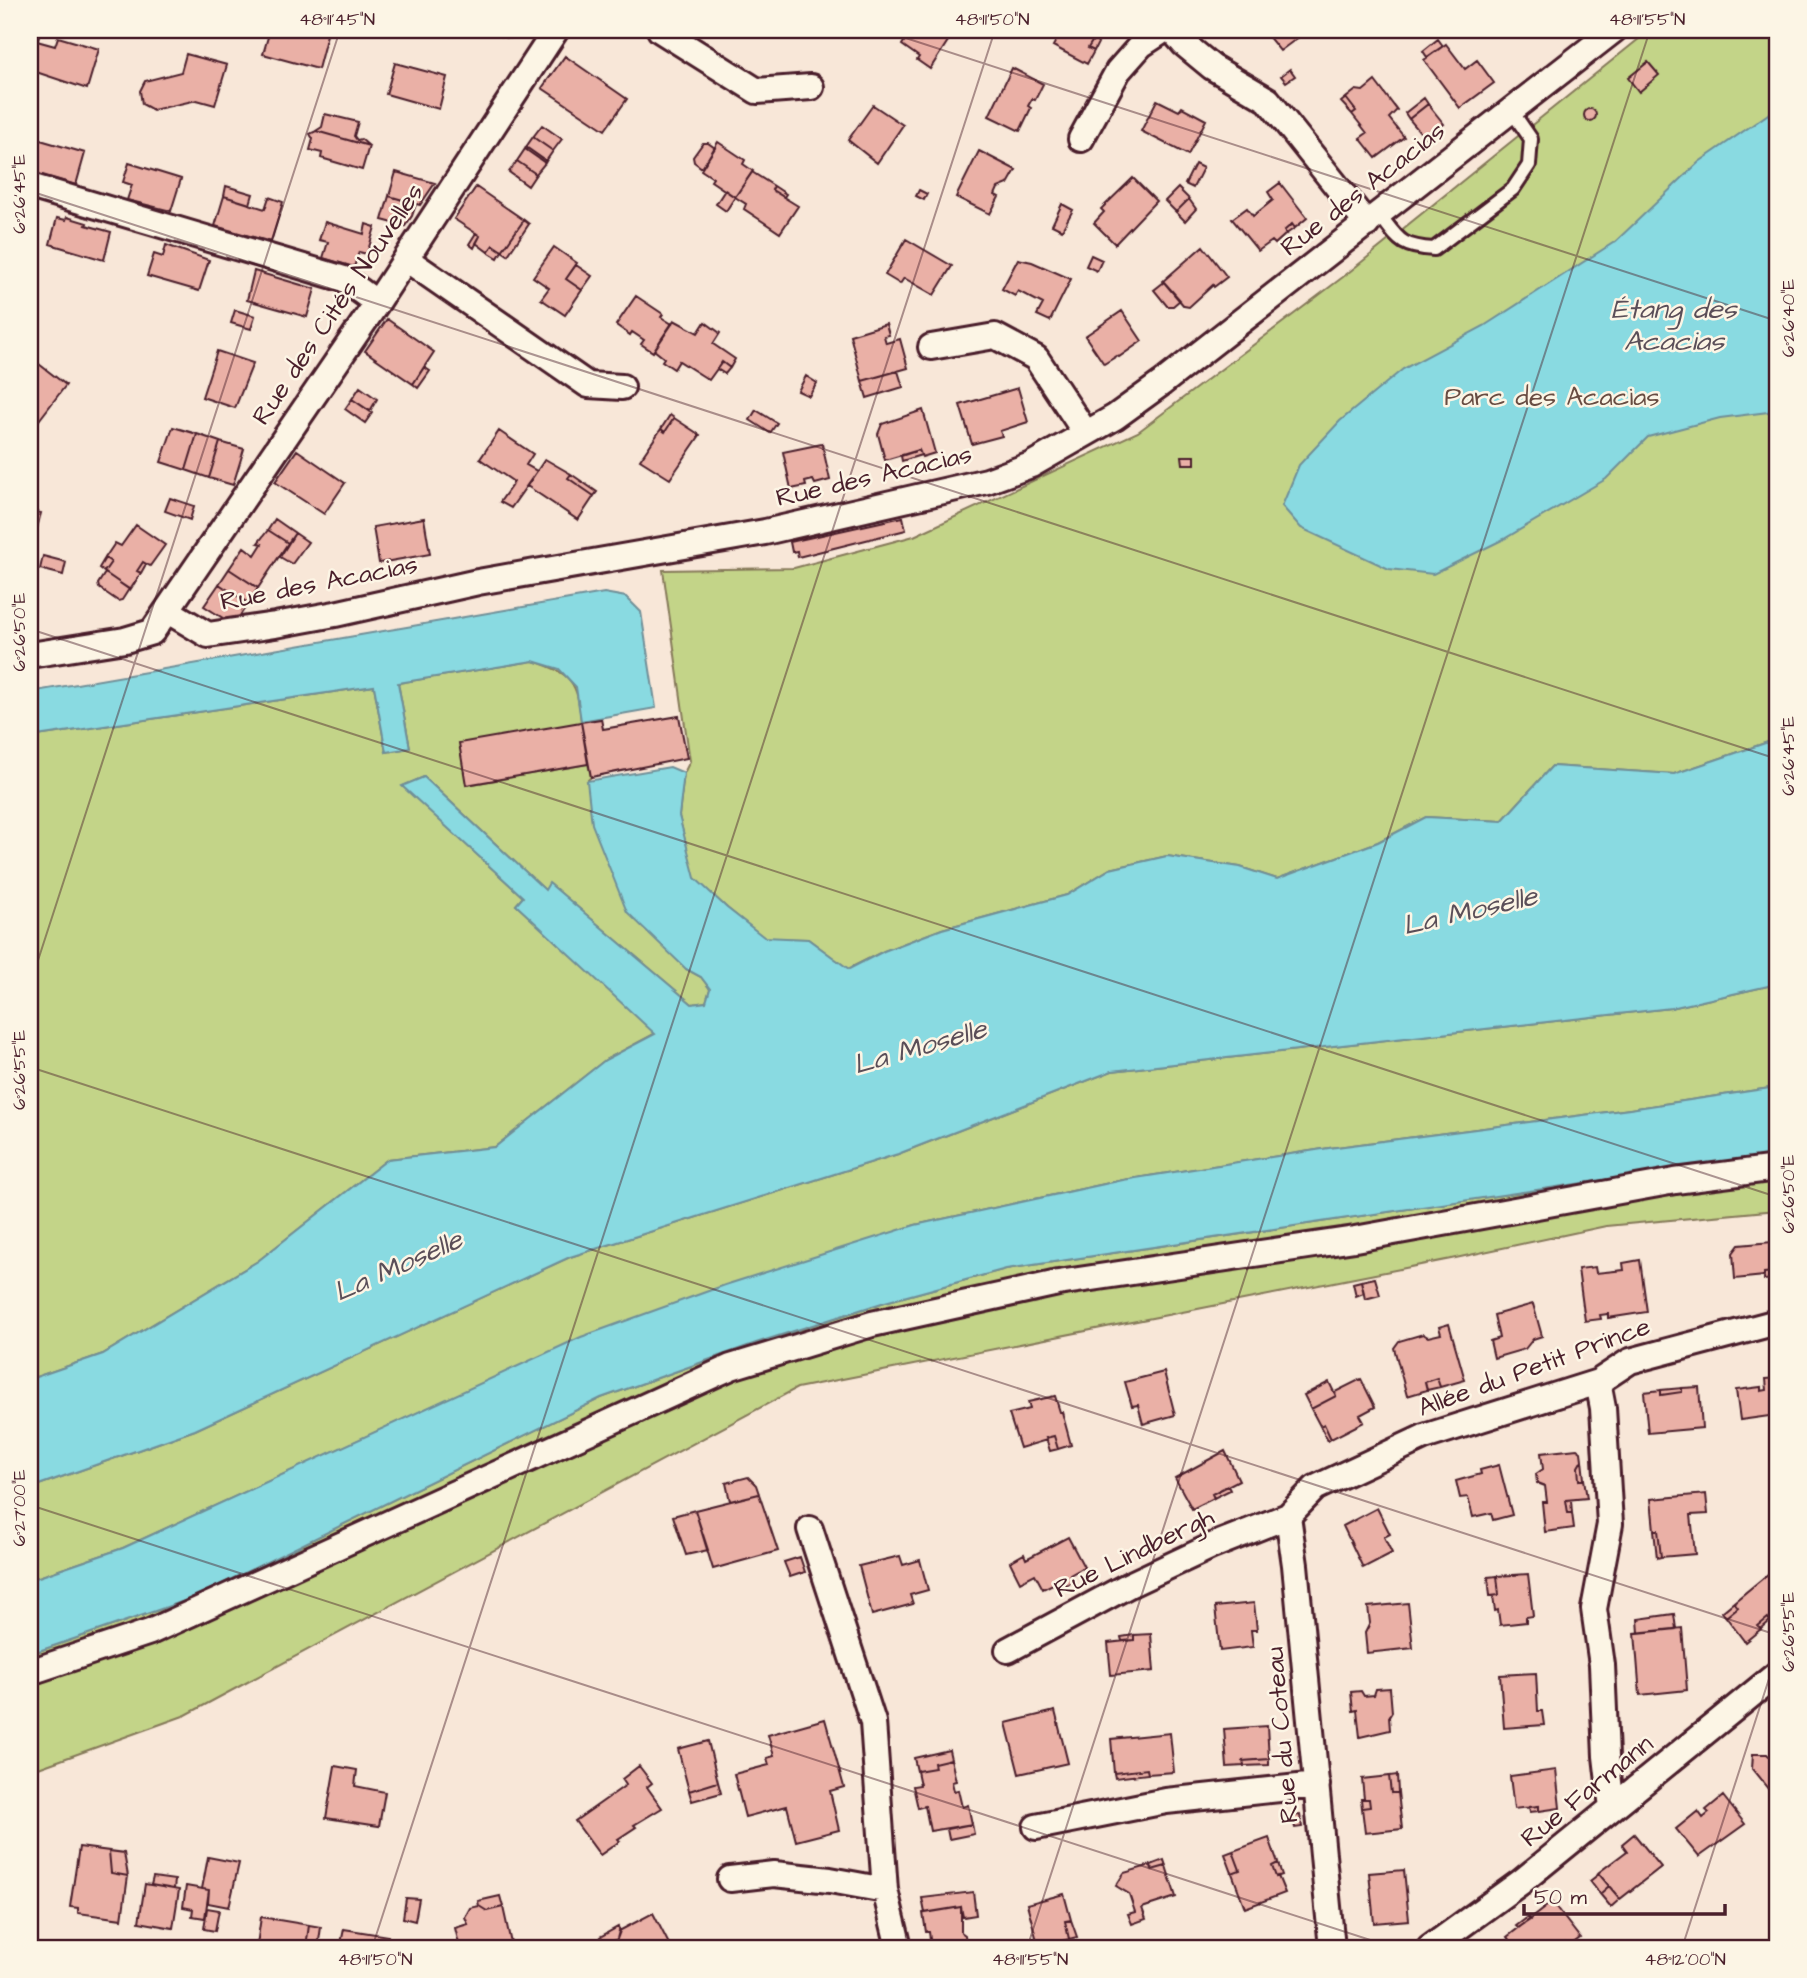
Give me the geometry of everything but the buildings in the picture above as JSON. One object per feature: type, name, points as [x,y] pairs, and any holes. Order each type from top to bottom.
[{"type":"street","name":"Rue des Cités Nouvelles","points":[[168,611],[377,303],[556,30]]},
{"type":"street","points":[[660,30],[757,91],[811,87]]},
{"type":"street","points":[[1081,139],[1118,71],[1141,45],[1164,30]]},
{"type":"street","points":[[1172,30],[1184,44],[1212,67],[1268,100],[1373,219]]},
{"type":"street","name":"Rue des Acacias","points":[[168,611],[208,635],[275,625],[478,582],[765,532],[986,481],[1031,465],[1115,417],[1162,383],[1614,30]]},
{"type":"street","points":[[30,186],[344,279],[377,303]]},
{"type":"street","points":[[406,259],[588,384],[622,387]]},
{"type":"street","points":[[932,347],[995,336],[1036,358],[1085,432]]},
{"type":"street","points":[[30,655],[125,640],[152,632],[168,611]]},
{"type":"street","points":[[30,1672],[150,1632],[731,1367],[872,1324],[1058,1283],[1355,1239],[1675,1181],[1777,1168]]},
{"type":"street","name":"Allée du Petit Prince","points":[[1288,1516],[1315,1488],[1424,1437],[1598,1381],[1630,1361],[1777,1322]]},
{"type":"street","points":[[1598,1381],[1603,1408],[1610,1524],[1594,1609],[1602,1665],[1606,1756],[1612,1808]]},
{"type":"street","name":"Rue Lindbergh","points":[[1008,1650],[1129,1585],[1212,1546],[1288,1516]]},
{"type":"street","name":"Rue du Coteau","points":[[1288,1516],[1332,1948]]},
{"type":"street","points":[[810,1529],[873,1722],[886,1890],[899,1948]]},
{"type":"street","name":"Rue Farmann","points":[[1430,1948],[1521,1882],[1777,1674]]},
{"type":"street","points":[[1036,1827],[1166,1801],[1317,1785]]},
{"type":"street","points":[[730,1879],[774,1874],[886,1890]]},
{"type":"lane","points":[[1373,219],[1402,243],[1416,248],[1434,249],[1513,189],[1529,165],[1531,139],[1511,110]]},
{"type":"green space","name":"Parc des Acacias","points":[[1650,30],[1777,30],[1777,739],[1674,774],[1552,766],[1502,821],[1426,817],[1378,842],[1277,879],[1240,867],[1167,856],[1110,869],[1067,895],[942,929],[884,951],[848,969],[808,939],[764,938],[694,878],[679,816],[684,773],[690,761],[663,570],[794,568],[914,536],[1138,432],[1343,277]]},
{"type":"green space","points":[[533,661],[556,670],[570,681],[578,697],[581,722],[467,785],[588,764],[591,777],[587,781],[686,969],[701,977],[710,989],[706,1002],[692,1004],[550,884],[546,891],[424,777],[403,786],[523,897],[516,905],[656,1033],[605,1060],[495,1147],[388,1159],[258,1261],[103,1354],[30,1379],[30,737],[374,686],[386,752],[410,748],[398,683]]},
{"type":"green space","points":[[1777,984],[1777,1087],[1329,1148],[1123,1180],[915,1225],[581,1338],[123,1548],[30,1580],[30,1488],[195,1430],[570,1257],[898,1154],[1112,1071],[1671,1008]]},
{"type":"green space","points":[[1777,1154],[1777,1210],[1606,1226],[797,1388],[186,1715],[30,1771],[30,1654],[193,1598],[601,1398],[756,1343],[885,1302],[1006,1269]]},
{"type":"water","name":"Étang des Acacias","points":[[1777,108],[1777,402],[1768,412],[1720,418],[1648,437],[1606,479],[1504,539],[1433,574],[1389,569],[1301,528],[1282,506],[1299,465],[1340,421],[1403,369],[1484,326],[1616,241],[1699,162]]},
{"type":"water","points":[[604,593],[626,597],[641,612],[656,708],[581,721],[576,687],[559,669],[533,661],[398,683],[410,748],[386,752],[374,686],[30,737],[30,692]]},
{"type":"water","name":"La Moselle","points":[[1777,739],[1777,984],[1671,1008],[1112,1071],[898,1154],[570,1257],[195,1430],[30,1488],[30,1379],[103,1354],[258,1261],[388,1159],[495,1147],[605,1060],[655,1034],[516,905],[523,897],[402,786],[424,777],[545,890],[549,883],[692,1004],[706,1002],[710,989],[701,977],[686,969],[627,912],[592,824],[587,781],[670,767],[684,773],[679,816],[695,878],[764,937],[808,939],[849,969],[884,951],[942,929],[1067,895],[1110,869],[1167,856],[1240,867],[1277,879],[1378,842],[1426,817],[1502,821],[1552,766],[1674,774]]},
{"type":"water","points":[[1777,1087],[1777,1154],[1006,1269],[885,1302],[756,1343],[601,1398],[193,1598],[30,1654],[30,1580],[123,1548],[581,1337],[725,1285],[915,1225],[1123,1180],[1329,1148]]}]
